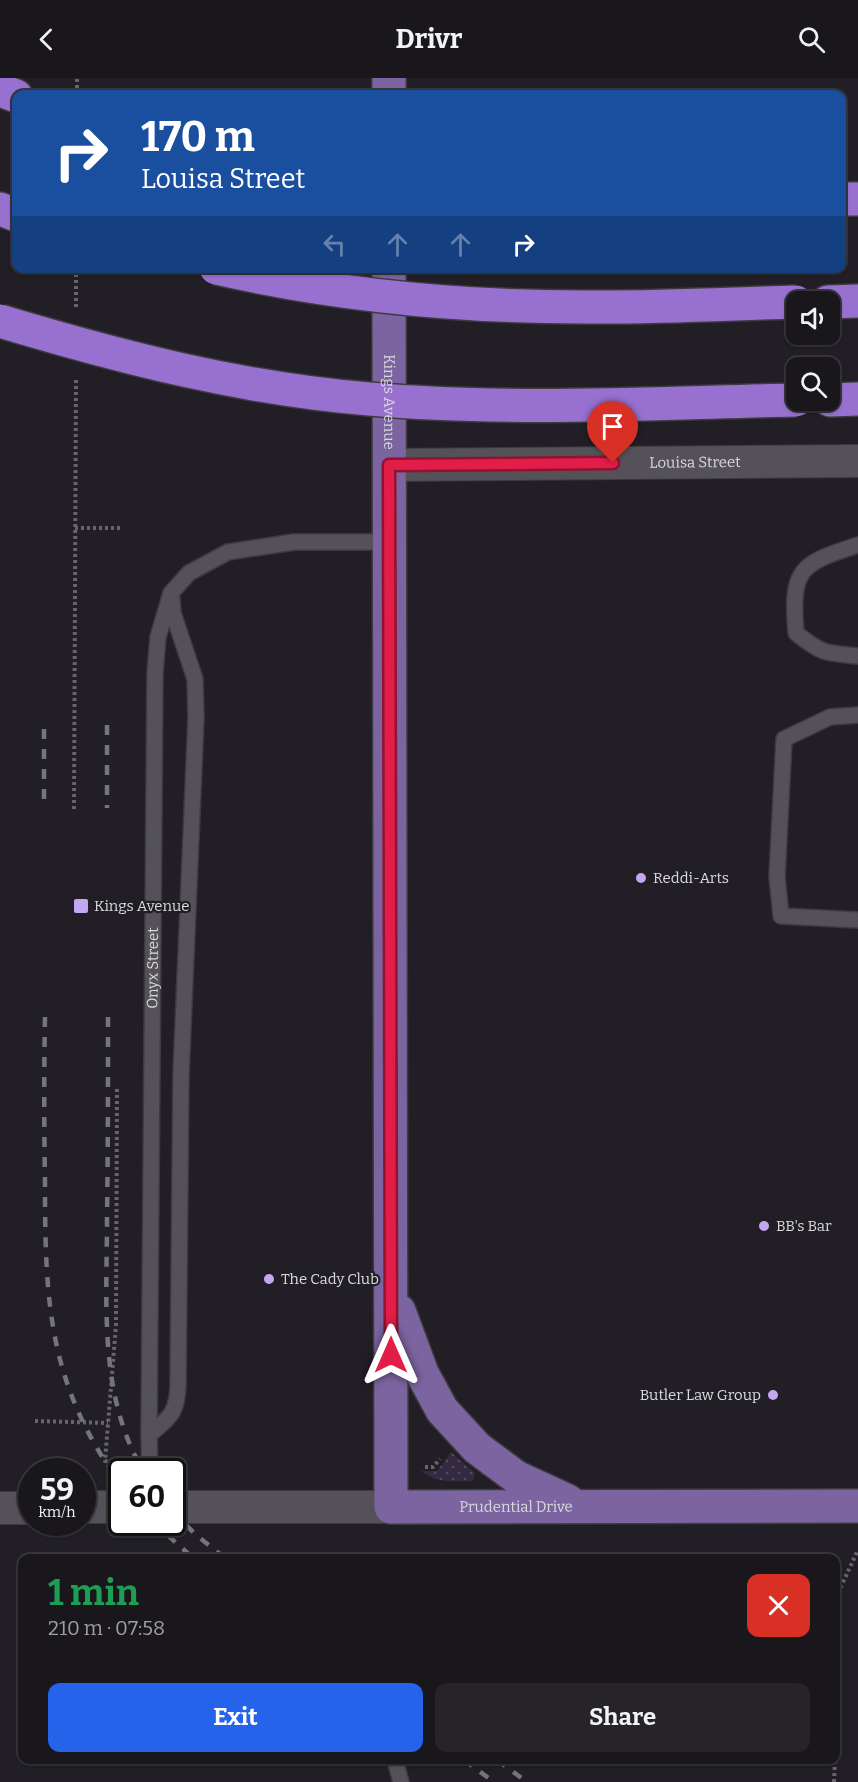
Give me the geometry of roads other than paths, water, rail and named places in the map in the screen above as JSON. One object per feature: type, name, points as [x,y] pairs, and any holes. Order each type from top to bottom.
[{"type":"highway","points":[[241,273],[296,284],[365,293],[496,304],[581,308],[786,302]]},
{"type":"highway","points":[[840,302],[858,301]]},
{"type":"highway","points":[[0,321],[48,336],[173,368],[303,392],[368,399],[500,405],[786,400]]},
{"type":"highway","points":[[840,400],[858,399]]},
{"type":"main road","name":"Kings Avenue","points":[[389,273],[391,1506]]},
{"type":"main road","points":[[390,1288],[422,1373],[442,1410],[477,1448],[516,1477],[578,1506]]},
{"type":"main road","name":"Prudential Drive","points":[[391,1506],[858,1506]]},
{"type":"street","name":"Louisa Street","points":[[389,465],[858,461]]},
{"type":"street","name":"Prudential Drive","points":[[186,1507],[391,1506]]},
{"type":"street","points":[[0,1508],[18,1508]]},
{"type":"lane","name":"Onyx Street","points":[[150,1458],[155,673],[158,637],[171,593],[189,573],[228,552],[294,542],[389,542]]},
{"type":"lane","points":[[858,545],[831,554],[806,567],[795,587],[794,612],[796,633],[816,649],[830,654],[858,656]]},
{"type":"lane","points":[[149,1435],[168,1418],[178,1404],[181,1074],[196,718],[195,679],[173,613],[171,593]]},
{"type":"lane","points":[[858,716],[830,717],[784,739],[777,877],[781,916],[858,920]]},
{"type":"lane","points":[[396,1764],[401,1782]]},
{"type":"railway","points":[[107,725],[107,808]]},
{"type":"railway","points":[[44,729],[44,809]]},
{"type":"railway","points":[[45,1017],[45,1225],[50,1304],[65,1377],[79,1413],[108,1465]]},
{"type":"railway","points":[[108,1017],[106,1283],[108,1348],[119,1412],[129,1443],[137,1458]]},
{"type":"railway","points":[[186,1525],[220,1554]]},
{"type":"railway","points":[[169,1536],[189,1554]]},
{"type":"railway","points":[[469,1764],[494,1782]]},
{"type":"railway","points":[[502,1764],[527,1782]]},
{"type":"place","name":"Reddi-Arts","points":[[641,878]]},
{"type":"place","name":"Kings Avenue","points":[[81,906]]},
{"type":"place","name":"BB's Bar","points":[[764,1226]]},
{"type":"place","name":"The Cady Club","points":[[269,1279]]},
{"type":"place","name":"Butler Law Group","points":[[773,1395]]}]
